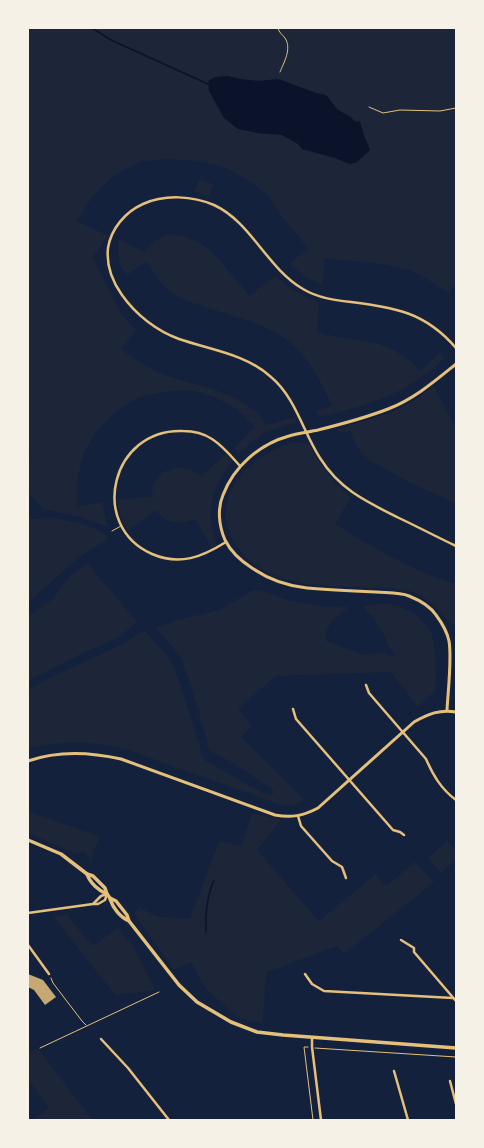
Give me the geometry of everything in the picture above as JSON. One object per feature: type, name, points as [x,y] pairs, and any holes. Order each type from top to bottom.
[{"type":"main road","points":[[28,840],[60,854],[100,882],[106,888],[107,894],[110,898],[116,901],[126,912],[129,921],[179,985],[197,1002],[231,1022],[257,1032],[312,1038],[456,1048]]},
{"type":"street","points":[[456,348],[449,340],[419,317],[385,306],[329,299],[306,291],[282,274],[240,224],[215,206],[199,200],[181,197],[162,198],[147,202],[136,207],[126,215],[116,226],[111,237],[108,250],[108,263],[111,275],[127,302],[144,318],[160,330],[177,338],[244,359],[259,367],[273,378],[285,391],[320,458],[340,484],[356,496],[456,546]]},
{"type":"street","points":[[447,710],[450,651],[444,627],[435,613],[423,603],[408,596],[391,593],[306,587],[288,584],[260,573],[242,562],[231,550],[221,529],[219,513],[222,497],[229,481],[240,466],[261,448],[274,441],[289,436],[364,418],[389,409],[420,392],[456,364]]},
{"type":"street","points":[[226,542],[208,553],[193,558],[176,560],[160,557],[148,552],[132,539],[122,525],[115,506],[114,491],[116,478],[129,453],[141,442],[156,434],[174,431],[189,431],[211,438],[240,466]]},
{"type":"street","points":[[366,685],[369,693],[426,759],[431,772],[437,780],[456,800]]},
{"type":"street","points":[[293,709],[296,719],[349,780],[394,830],[404,835]]},
{"type":"street","points":[[28,761],[57,754],[80,752],[99,754],[121,759],[275,815],[287,817],[298,816],[309,813],[318,808],[402,732],[424,716],[447,710],[456,712]]},
{"type":"street","points":[[298,816],[301,826],[332,861],[342,867],[346,878]]},
{"type":"street","points":[[28,913],[98,904],[106,900],[107,894],[101,896],[93,904]]},
{"type":"street","points":[[401,940],[414,948],[414,952],[456,1001]]},
{"type":"street","points":[[28,946],[49,974]]},
{"type":"street","points":[[305,974],[312,984],[324,990],[453,998]]},
{"type":"street","points":[[312,1038],[321,1120]]},
{"type":"street","points":[[101,1039],[128,1068],[169,1120]]},
{"type":"street","points":[[394,1071],[408,1120]]},
{"type":"street","points":[[450,1081],[456,1104]]},
{"type":"lane","points":[[112,530],[122,525]]},
{"type":"path","points":[[278,28],[287,42],[288,52],[280,72]]},
{"type":"path","points":[[370,107],[383,113],[400,110],[440,111],[456,108]]},
{"type":"path","points":[[49,974],[53,983],[82,1021],[87,1025]]},
{"type":"path","points":[[40,1048],[159,992]]},
{"type":"path","points":[[314,1120],[304,1047],[456,1057]]},
{"type":"shaded area","points":[[28,28],[456,28],[456,285],[447,292],[422,276],[403,268],[325,258],[322,285],[304,276],[289,264],[308,248],[280,214],[268,195],[248,180],[224,167],[198,161],[166,159],[139,162],[111,178],[92,197],[77,221],[108,236],[93,257],[121,314],[136,330],[121,349],[157,372],[223,393],[234,398],[255,411],[267,425],[296,417],[296,423],[265,432],[238,454],[234,448],[255,427],[237,409],[215,397],[190,390],[163,392],[138,398],[116,411],[96,431],[84,453],[77,478],[77,507],[102,502],[108,527],[77,516],[43,509],[28,492],[28,467],[30,455],[28,453]],"holes":[[[228,76],[259,81],[279,79],[316,93],[326,95],[338,110],[351,117],[354,121],[360,122],[370,150],[357,162],[350,164],[335,158],[302,149],[298,144],[282,135],[258,133],[216,102],[209,91]]]},
{"type":"shaded area","points":[[228,76],[259,81],[278,79],[316,93],[326,95],[338,110],[351,117],[354,121],[360,122],[370,150],[357,162],[350,164],[335,158],[302,149],[298,144],[282,135],[258,133],[238,129],[224,118],[209,91],[208,81],[215,77]]},
{"type":"shaded area","points":[[199,180],[213,184],[209,196],[195,192]]},
{"type":"shaded area","points":[[167,235],[183,236],[204,246],[220,261],[250,296],[275,276],[293,290],[319,303],[317,332],[337,337],[376,343],[392,349],[421,370],[440,353],[445,358],[429,372],[400,391],[374,402],[319,417],[316,411],[332,406],[314,371],[290,342],[261,325],[192,303],[177,296],[164,287],[147,262],[127,275],[119,264],[118,239],[144,252],[156,240]]},
{"type":"shaded area","points":[[434,386],[456,429],[456,504],[405,480],[369,460],[357,447],[350,431],[339,433],[338,429],[390,413],[412,402]]},
{"type":"shaded area","points":[[293,442],[309,444],[327,473],[351,497],[335,524],[409,566],[456,584],[456,625],[451,624],[427,600],[409,591],[392,588],[318,585],[299,582],[281,578],[264,570],[249,560],[236,545],[230,535],[227,525],[226,509],[231,491],[236,481],[252,464],[272,451]]},
{"type":"shaded area","points":[[226,454],[232,461],[219,481],[212,501],[211,511],[211,522],[217,545],[212,548],[195,519],[177,523],[165,519],[155,510],[128,531],[121,518],[117,500],[151,497],[154,483],[163,472],[176,468],[189,469],[201,476]]},
{"type":"shaded area","points":[[48,517],[87,526],[108,536],[106,540],[81,556],[28,602],[28,518],[35,519]]},
{"type":"shaded area","points":[[87,563],[137,622],[119,637],[81,654],[28,681],[28,616],[53,599],[69,577]]},
{"type":"shaded area","points":[[260,590],[291,601],[322,606],[349,607],[332,621],[325,640],[361,654],[385,653],[392,657],[395,654],[387,645],[386,637],[374,618],[362,606],[386,604],[400,607],[412,612],[423,621],[433,638],[436,679],[435,691],[418,707],[391,672],[276,676],[238,709],[252,726],[241,737],[304,799],[301,802],[292,805],[278,804],[113,746],[89,743],[64,743],[28,749],[28,690],[47,679],[123,644],[144,630],[171,660],[204,760],[267,795],[273,794],[273,790],[233,763],[210,751],[190,683],[180,656],[156,628],[177,620],[219,610],[252,591]]},
{"type":"shaded area","points":[[28,811],[100,837],[93,851],[91,868],[89,857],[84,851],[77,854],[28,833]]},
{"type":"shaded area","points":[[252,813],[281,820],[257,850],[319,921],[376,874],[386,886],[415,862],[434,882],[344,954],[337,946],[267,972],[262,1023],[239,1018],[206,989],[191,962],[174,970],[134,914],[139,907],[156,916],[190,919],[219,841],[242,846]]},
{"type":"shaded area","points":[[447,841],[456,850],[456,859],[441,873],[428,858]]},
{"type":"shaded area","points":[[67,915],[93,946],[118,928],[133,946],[155,990],[115,995],[53,916]]},
{"type":"shaded area","points":[[37,1049],[92,1120],[32,1120],[49,1108],[28,1079],[28,1052]]},
{"type":"building","points":[[28,974],[43,980],[56,997],[45,1005],[34,990],[28,987]]},
{"type":"waterway","points":[[92,28],[111,40],[208,84]]},
{"type":"waterway","points":[[206,932],[207,906],[214,880]]}]
